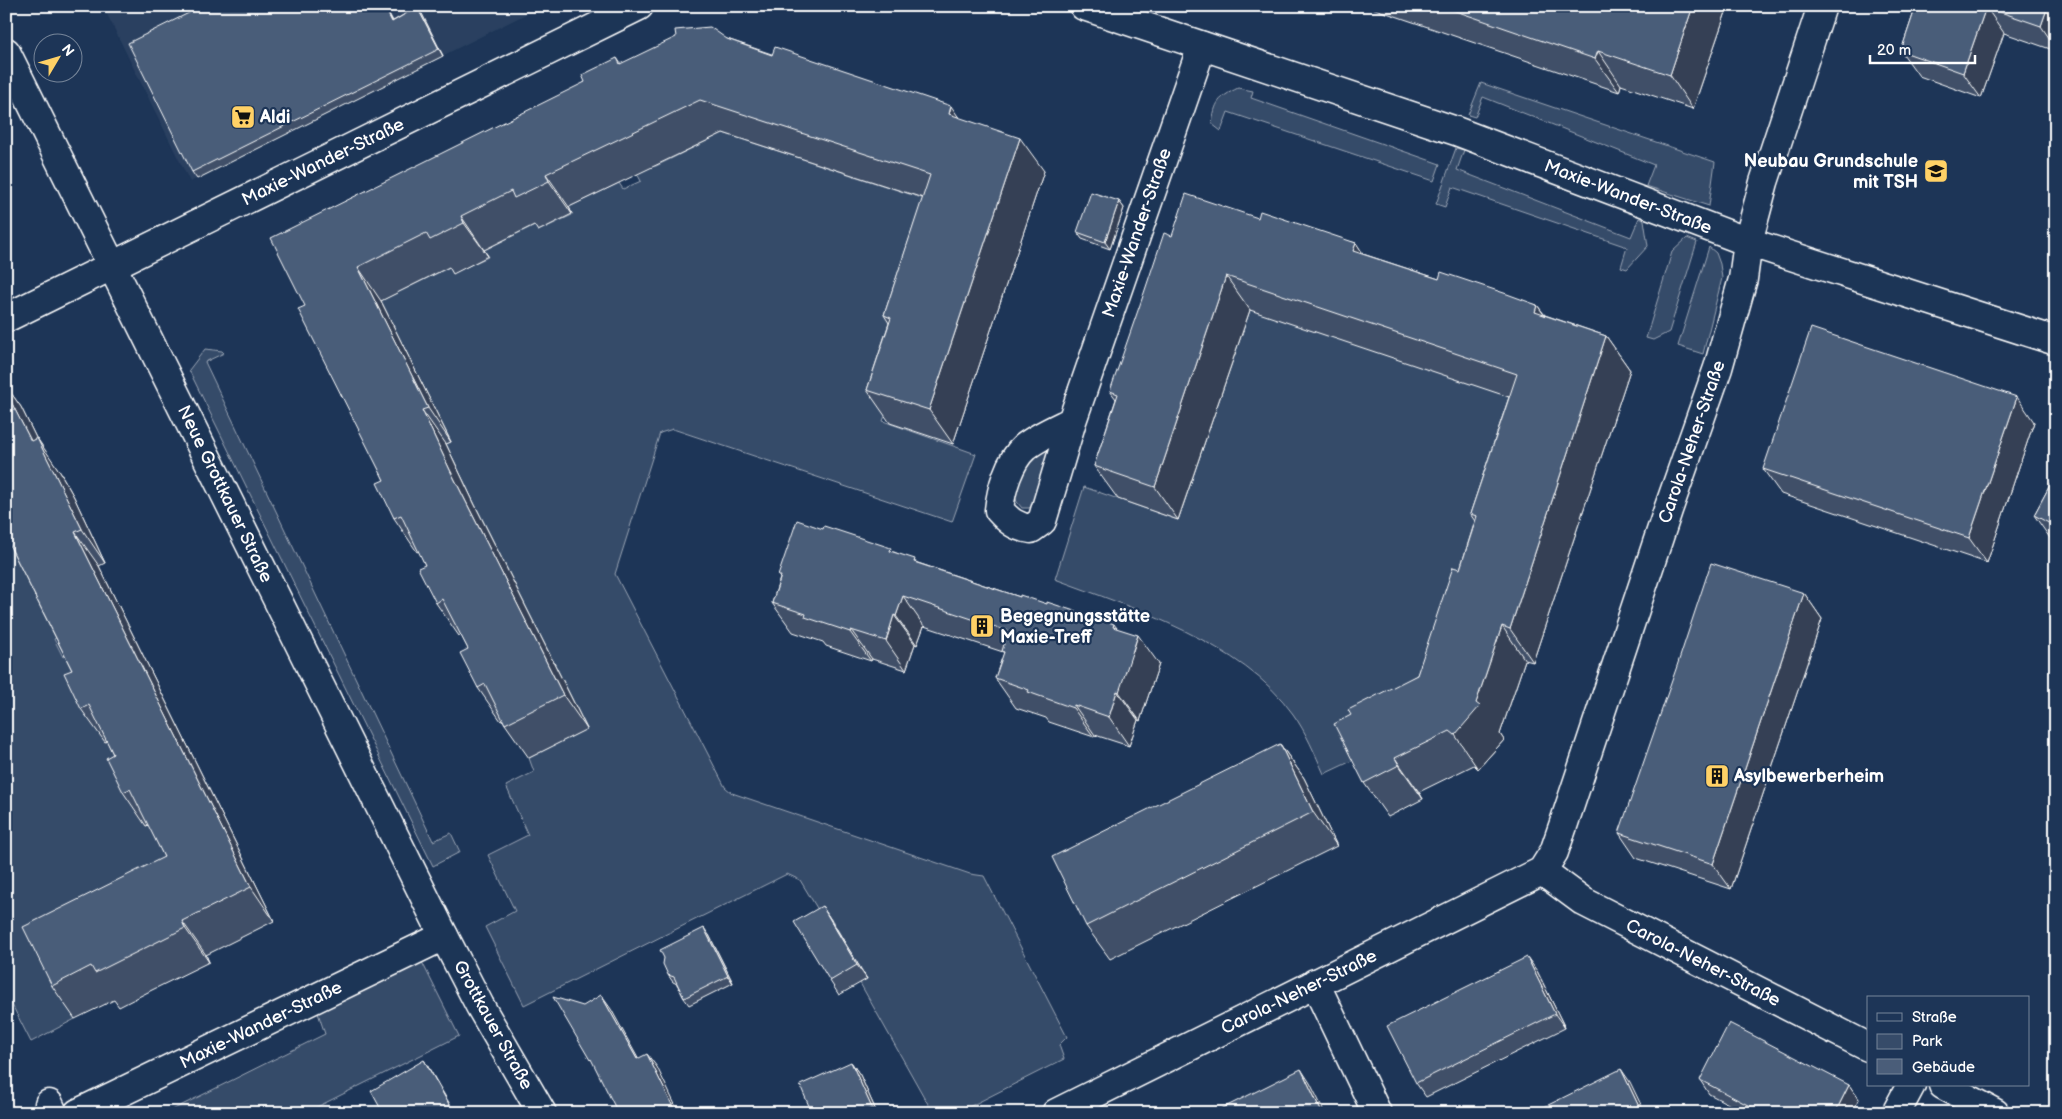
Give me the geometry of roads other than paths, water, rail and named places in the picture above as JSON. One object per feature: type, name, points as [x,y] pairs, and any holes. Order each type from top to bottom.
[{"type":"street","name":"Maxie-Wander-Straße","points":[[6,318],[639,6]]},
{"type":"street","name":"Maxie-Wander-Straße","points":[[1084,6],[1456,131],[1748,242],[2056,341]]},
{"type":"street","name":"Carola-Neher-Straße","points":[[1056,1113],[1542,871],[1554,852],[1665,518],[1718,368],[1743,279],[1748,242],[1764,182],[1822,6]]},
{"type":"street","name":"Maxie-Wander-Straße","points":[[1072,421],[1202,46]]},
{"type":"street","name":"Neue Grottkauer Straße","points":[[6,52],[444,936]]},
{"type":"street","name":"Carola-Neher-Straße","points":[[1542,871],[1584,902],[1867,1046]]},
{"type":"street","name":"Maxie-Wander-Straße","points":[[78,1113],[444,936]]},
{"type":"street","name":"Grottkauer Straße","points":[[444,936],[480,1006],[542,1113]]},
{"type":"street","points":[[1315,983],[1377,1113]]},
{"type":"street","points":[[1896,1113],[1910,1086]]},
{"type":"street","points":[[1945,1086],[1995,1113]]},
{"type":"place","name":"Aldi","points":[[243,117]]},
{"type":"place","name":"Neubau Grundschule mit TSH","points":[[1936,171]]},
{"type":"place","name":"Begegnungsstätte Maxie-Treff","points":[[982,626]]},
{"type":"place","name":"Asylbewerberheim","points":[[1717,776]]}]
